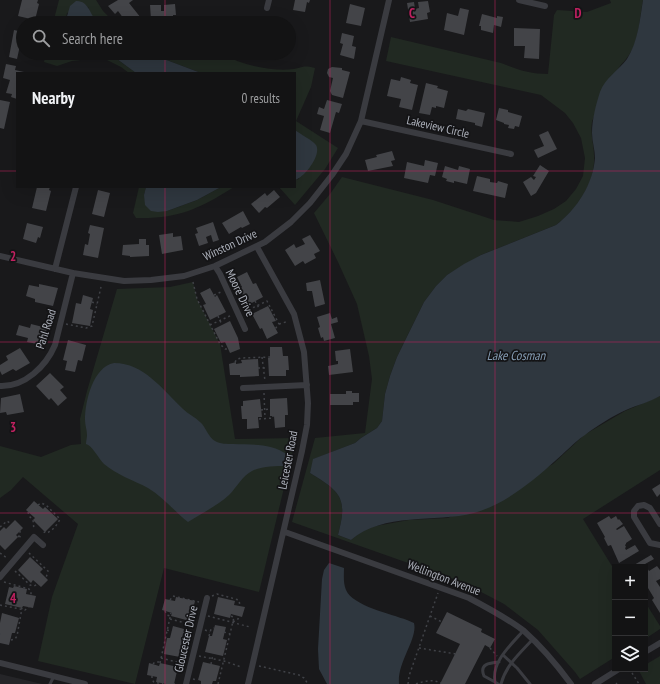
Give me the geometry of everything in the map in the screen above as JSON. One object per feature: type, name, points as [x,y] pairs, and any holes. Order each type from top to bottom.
[{"type":"street","points":[[267,8],[269,0]]},
{"type":"street","name":"Winston Drive","points":[[0,256],[73,273],[124,281],[151,280],[184,276],[215,266],[265,242],[291,222],[310,203],[346,154],[361,121],[390,0]]},
{"type":"street","points":[[520,0],[545,6]]},
{"type":"street","name":"Lakeview Circle","points":[[361,121],[511,154]]},
{"type":"street","points":[[55,270],[76,188]]},
{"type":"street","name":"Leicester Road","points":[[248,684],[285,532],[307,425],[308,403],[304,352],[294,314],[257,247]]},
{"type":"street","name":"Moore Drive","points":[[215,266],[246,329]]},
{"type":"street","name":"Pahl Road","points":[[0,386],[19,383],[33,374],[51,354],[55,345],[73,273]]},
{"type":"street","points":[[243,388],[307,385]]},
{"type":"street","points":[[660,524],[650,508],[647,506],[638,506],[634,511],[634,517],[650,543],[660,545]]},
{"type":"street","name":"Wellington Avenue","points":[[285,532],[440,587],[469,598],[496,612],[533,639],[555,662],[571,684]]},
{"type":"street","points":[[0,577],[23,548],[34,537],[43,545]]},
{"type":"street","name":"Gloucester Drive","points":[[186,684],[206,601]]},
{"type":"street","points":[[648,650],[660,643]]},
{"type":"street","points":[[0,663],[85,684]]},
{"type":"street","points":[[595,684],[614,672]]},
{"type":"lane","points":[[497,683],[494,678],[498,662],[523,631]]},
{"type":"lane","points":[[501,684],[505,671],[533,639]]},
{"type":"lane","points":[[503,655],[530,684]]},
{"type":"lane","points":[[497,683],[484,676],[483,669],[487,664],[498,662]]},
{"type":"lane","points":[[50,684],[54,676]]},
{"type":"path","points":[[193,282],[197,300],[210,326],[220,344],[225,349],[228,348]]},
{"type":"path","points":[[61,322],[90,328],[92,326],[101,287]]},
{"type":"path","points":[[255,301],[260,310]]},
{"type":"path","points":[[210,326],[267,301],[279,324]]},
{"type":"path","points":[[92,302],[97,304]]},
{"type":"path","points":[[218,316],[222,325]]},
{"type":"path","points":[[275,329],[279,324],[286,322]]},
{"type":"path","points":[[262,357],[265,419]]},
{"type":"path","points":[[235,362],[237,359],[241,358],[270,357]]},
{"type":"path","points":[[258,368],[268,368]]},
{"type":"path","points":[[261,410],[270,409]]},
{"type":"path","points":[[259,419],[273,418],[273,416]]},
{"type":"path","points":[[28,512],[29,516],[33,520],[34,537],[45,532],[50,532],[60,520],[59,517],[46,505],[41,503],[38,505]]},
{"type":"path","points":[[0,527],[7,521],[11,524]]},
{"type":"path","points":[[18,537],[20,535],[20,530]]},
{"type":"path","points":[[23,548],[48,571],[46,578]]},
{"type":"path","points":[[0,553],[30,585],[34,586],[38,584]]},
{"type":"path","points":[[0,581],[29,589],[31,591],[31,595]]},
{"type":"path","points":[[408,684],[409,676],[440,587]]},
{"type":"path","points":[[170,600],[175,596],[206,601],[217,594],[239,600],[240,606]]},
{"type":"path","points":[[0,605],[22,609],[27,609],[29,607]]},
{"type":"path","points":[[11,640],[18,636],[22,609]]},
{"type":"path","points":[[165,611],[170,618],[200,626]]},
{"type":"path","points":[[153,664],[160,662],[171,613]]},
{"type":"path","points":[[203,614],[250,627]]},
{"type":"path","points":[[218,684],[234,617],[230,616]]},
{"type":"path","points":[[232,622],[238,620],[239,616]]},
{"type":"path","points":[[430,616],[442,622]]},
{"type":"path","points":[[209,636],[211,629],[214,628]]},
{"type":"path","points":[[167,630],[172,631]]},
{"type":"path","points":[[183,632],[185,635],[184,639]]},
{"type":"path","points":[[224,632],[230,634]]},
{"type":"path","points":[[419,648],[456,654]]},
{"type":"path","points":[[490,648],[497,657]]},
{"type":"path","points":[[193,654],[224,661],[241,667]]},
{"type":"path","points":[[211,664],[213,654]]},
{"type":"path","points":[[161,658],[191,665]]},
{"type":"path","points":[[253,665],[299,675],[304,678],[308,684]]},
{"type":"path","points":[[632,673],[639,684]]},
{"type":"path","points":[[152,676],[152,680],[154,682],[163,684]]},
{"type":"path","points":[[416,684],[426,681],[437,681],[441,683]]},
{"type":"shaded area","points":[[59,0],[96,0],[108,16],[92,16],[88,7],[67,13],[66,16],[55,16]]},
{"type":"shaded area","points":[[610,0],[643,0],[638,32],[632,50],[615,74],[592,122],[591,130],[594,165],[592,175],[584,194],[564,219],[556,225],[481,255],[447,275],[436,286],[424,302],[397,357],[385,394],[382,421],[377,428],[355,443],[314,459],[310,473],[329,486],[339,497],[342,504],[342,512],[338,535],[351,540],[370,527],[409,520],[448,518],[553,464],[584,435],[625,411],[660,396],[660,470],[583,519],[612,566],[612,659],[580,679],[538,630],[504,604],[462,582],[292,522],[315,438],[365,433],[372,379],[369,356],[357,304],[314,213],[342,177],[433,200],[494,220],[519,222],[554,209],[566,201],[576,189],[583,176],[585,158],[581,138],[573,123],[565,113],[541,95],[386,61],[391,37],[501,63],[524,71],[548,74],[554,15],[557,10],[587,12],[611,3]]},
{"type":"shaded area","points":[[44,60],[81,60],[72,61],[57,66],[44,62]]},
{"type":"shaded area","points":[[107,60],[118,60],[135,72],[128,72]]},
{"type":"shaded area","points":[[167,60],[235,60],[256,67],[286,70],[306,66],[315,68],[311,87],[296,121],[296,72],[198,72]]},
{"type":"shaded area","points":[[296,121],[338,148],[325,169],[295,205],[280,188],[296,188],[296,180],[299,179],[300,134],[296,131]]},
{"type":"shaded area","points":[[139,188],[146,188],[144,195],[167,211],[197,200],[219,188],[232,188],[199,207],[188,211],[164,217],[151,218],[136,218],[133,213]]},
{"type":"shaded area","points":[[193,282],[197,299],[220,344],[235,439],[296,438],[259,592],[164,568],[135,684],[38,661],[52,597],[78,524],[23,477],[11,490],[0,498],[0,446],[41,457],[71,445],[81,444],[80,419],[117,289],[170,287]]},
{"type":"shaded area","points":[[648,607],[660,626],[660,629],[648,637]]},
{"type":"shaded area","points":[[660,656],[660,684],[646,684],[640,672],[648,672],[648,663]]},
{"type":"shaded area","points":[[0,674],[42,684],[0,684]]},
{"type":"water","name":"Lake Cosman","points":[[643,0],[660,0],[660,396],[621,412],[599,425],[577,441],[518,492],[485,509],[459,516],[410,520],[378,525],[364,531],[351,540],[338,535],[341,522],[342,504],[335,491],[310,473],[313,459],[355,443],[377,428],[382,421],[385,394],[397,357],[424,302],[436,286],[447,275],[481,255],[556,225],[564,219],[577,204],[583,195],[594,168],[595,152],[592,128],[594,112],[600,92],[605,82],[624,63],[631,52],[638,30]]},
{"type":"water","points":[[76,1],[80,1],[86,5],[93,16],[67,16],[70,6]]},
{"type":"water","points":[[118,60],[167,60],[198,72],[135,72]]},
{"type":"water","points":[[296,131],[314,143],[317,149],[317,154],[311,166],[296,180]]},
{"type":"water","points":[[146,188],[219,188],[197,200],[167,211],[158,212],[151,211],[145,205],[144,195]]},
{"type":"water","points":[[114,363],[125,364],[135,368],[152,379],[185,411],[200,422],[215,441],[224,444],[262,445],[275,448],[288,455],[286,466],[265,467],[252,471],[245,476],[224,499],[188,522],[164,500],[148,488],[109,468],[86,444],[87,435],[85,412],[92,386],[101,371]]},
{"type":"water","points":[[329,563],[344,568],[344,582],[346,590],[356,601],[373,609],[414,623],[413,636],[401,667],[399,684],[327,684],[319,669],[318,649],[322,579],[324,570]]},
{"type":"building","points":[[22,0],[38,0],[37,3],[39,4],[36,16],[18,16]]},
{"type":"building","points":[[118,0],[133,0],[129,3],[139,16],[122,16],[118,11],[115,14],[108,6]]},
{"type":"building","points":[[295,0],[310,0],[309,3],[307,2],[305,12],[293,10]]},
{"type":"building","points":[[428,1],[430,12],[427,13],[428,19],[410,22],[407,3],[414,2],[415,9],[419,8],[418,2]]},
{"type":"building","points":[[175,4],[176,15],[151,16],[150,5],[161,5],[161,11],[164,11],[164,5]]},
{"type":"building","points":[[350,4],[365,8],[361,26],[346,23]]},
{"type":"building","points":[[460,8],[469,10],[464,35],[444,30],[447,13],[458,16]]},
{"type":"building","points":[[482,14],[497,18],[497,16],[503,17],[501,27],[494,25],[493,33],[481,30],[481,26],[479,26]]},
{"type":"building","points":[[514,28],[540,29],[539,59],[524,58],[525,46],[514,46]]},
{"type":"building","points":[[14,30],[16,30],[16,59],[9,57]]},
{"type":"building","points":[[342,33],[354,36],[352,46],[356,47],[354,59],[340,55],[343,44],[340,43]]},
{"type":"building","points":[[6,64],[16,66],[15,70],[24,72],[16,72],[16,99],[11,97],[12,94],[6,93],[10,80],[3,78]]},
{"type":"building","points":[[332,67],[342,68],[342,70],[350,72],[343,98],[332,95],[330,91],[333,78],[329,77],[327,73],[328,69]]},
{"type":"building","points":[[401,77],[411,80],[410,83],[418,85],[412,110],[399,107],[401,99],[387,96],[391,79],[400,81]]},
{"type":"building","points":[[426,83],[438,86],[437,88],[448,91],[444,108],[436,106],[436,108],[432,107],[430,115],[419,113]]},
{"type":"building","points":[[0,100],[10,102],[4,129],[0,128]]},
{"type":"building","points":[[327,100],[342,104],[339,113],[336,112],[330,133],[320,130],[324,116],[317,114],[319,107],[324,109]]},
{"type":"building","points":[[499,108],[522,116],[519,127],[515,126],[514,129],[508,128],[509,125],[496,120]]},
{"type":"building","points":[[458,109],[466,111],[468,109],[485,113],[482,127],[475,125],[475,123],[456,119]]},
{"type":"building","points":[[548,131],[557,149],[538,158],[534,150],[544,146],[539,135]]},
{"type":"building","points":[[392,151],[395,160],[391,161],[393,166],[368,171],[365,160],[377,157],[376,155]]},
{"type":"building","points":[[425,160],[438,163],[435,176],[430,175],[428,183],[404,178],[407,162],[424,166]]},
{"type":"building","points":[[540,165],[549,171],[536,193],[531,196],[523,182],[531,177],[534,180],[536,177],[533,176]]},
{"type":"building","points":[[445,166],[458,170],[459,166],[470,169],[467,184],[446,181],[447,179],[442,177]]},
{"type":"building","points":[[477,176],[490,179],[490,182],[497,183],[498,181],[508,184],[505,198],[473,191]]},
{"type":"building","points":[[37,188],[50,188],[49,190],[51,191],[46,211],[32,208]]},
{"type":"building","points":[[98,190],[110,193],[104,217],[92,214]]},
{"type":"building","points":[[274,190],[280,197],[259,213],[251,204],[265,193],[267,196]]},
{"type":"building","points":[[243,211],[250,224],[229,234],[222,223]]},
{"type":"building","points":[[213,222],[219,240],[213,242],[211,235],[206,237],[208,243],[199,246],[195,234],[198,233],[196,228]]},
{"type":"building","points":[[27,223],[43,227],[40,238],[38,237],[36,243],[23,239]]},
{"type":"building","points":[[90,225],[104,228],[98,258],[83,255],[85,244],[88,245]]},
{"type":"building","points":[[173,233],[173,237],[181,236],[183,250],[162,254],[159,235]]},
{"type":"building","points":[[310,235],[320,251],[314,254],[316,258],[305,264],[303,261],[295,266],[285,250],[294,244],[296,248],[305,244],[302,239]]},
{"type":"building","points":[[139,239],[146,239],[146,245],[149,245],[149,256],[130,257],[122,255],[123,245],[139,244]]},
{"type":"building","points":[[247,272],[253,284],[256,283],[263,297],[248,305],[239,288],[242,287],[237,277]]},
{"type":"building","points":[[320,280],[325,304],[315,307],[312,291],[307,291],[306,283]]},
{"type":"building","points":[[39,284],[58,288],[53,306],[35,302],[35,299],[26,296],[29,285],[39,287]]},
{"type":"building","points":[[210,288],[215,297],[217,295],[226,312],[210,320],[203,305],[206,304],[200,293]]},
{"type":"building","points":[[83,295],[93,298],[90,309],[93,310],[90,326],[72,323],[76,303],[81,304]]},
{"type":"building","points":[[268,306],[276,321],[272,322],[278,333],[267,339],[262,328],[260,329],[252,314]]},
{"type":"building","points":[[330,313],[332,319],[337,317],[338,322],[331,324],[335,338],[324,341],[323,337],[321,338],[318,328],[320,327],[317,317]]},
{"type":"building","points":[[230,321],[238,338],[240,349],[230,353],[225,342],[221,343],[214,329]]},
{"type":"building","points":[[31,324],[47,328],[43,345],[27,342],[28,338],[16,335],[19,325],[30,328]]},
{"type":"building","points":[[68,340],[86,345],[82,361],[78,360],[75,372],[65,370],[67,361],[63,360]]},
{"type":"building","points":[[270,347],[282,347],[283,356],[288,356],[289,370],[286,370],[286,376],[269,376],[268,358],[270,358]]},
{"type":"building","points":[[20,348],[30,363],[16,371],[13,369],[2,375],[0,365],[8,360],[6,356]]},
{"type":"building","points":[[350,349],[353,372],[329,375],[328,366],[338,364],[338,361],[336,361],[335,351]]},
{"type":"building","points":[[258,359],[259,376],[240,377],[240,375],[230,375],[229,364],[236,362],[236,364],[242,363],[241,360]]},
{"type":"building","points":[[50,373],[64,387],[60,390],[67,398],[58,406],[51,398],[49,400],[36,386]]},
{"type":"building","points":[[346,391],[359,393],[359,402],[353,402],[353,405],[330,405],[330,394],[346,394]]},
{"type":"building","points":[[20,394],[24,412],[7,415],[6,412],[0,413],[1,398]]},
{"type":"building","points":[[287,398],[288,415],[285,415],[285,427],[275,428],[274,416],[270,416],[270,399]]},
{"type":"building","points":[[260,399],[262,417],[258,417],[259,428],[247,429],[247,419],[242,419],[241,406],[243,406],[243,401]]},
{"type":"building","points":[[660,484],[660,494],[657,497],[652,489]]},
{"type":"building","points":[[34,501],[43,509],[45,507],[58,519],[45,532],[33,520],[35,518],[26,510]]},
{"type":"building","points":[[609,516],[611,519],[616,516],[618,520],[619,519],[623,524],[616,529],[617,530],[624,526],[632,539],[626,543],[626,550],[635,545],[639,551],[619,563],[611,545],[608,546],[597,523]]},
{"type":"building","points":[[15,520],[23,528],[16,535],[18,537],[5,550],[0,545],[0,531],[4,527],[6,529]]},
{"type":"building","points":[[651,555],[654,559],[645,564],[636,564]]},
{"type":"building","points":[[30,557],[43,569],[40,572],[48,580],[41,587],[33,580],[31,583],[18,570]]},
{"type":"building","points":[[657,566],[660,570],[660,579],[656,581],[660,587],[660,613],[652,600],[654,598],[648,588],[648,569],[649,571]]},
{"type":"building","points":[[14,586],[27,589],[26,594],[36,596],[33,608],[23,606],[22,608],[5,604],[9,587],[13,588]]},
{"type":"building","points":[[176,597],[195,601],[190,621],[171,616],[172,613],[162,610],[165,599],[175,601]]},
{"type":"building","points":[[218,597],[235,601],[234,605],[245,607],[242,617],[231,614],[230,618],[214,614]]},
{"type":"building","points":[[447,612],[482,629],[481,632],[495,639],[490,648],[485,645],[465,684],[440,684],[460,644],[436,633]]},
{"type":"building","points":[[2,613],[19,618],[15,633],[12,633],[9,645],[0,643],[0,623]]},
{"type":"building","points":[[215,625],[226,627],[223,639],[227,640],[223,656],[205,652],[209,636],[212,636]]},
{"type":"building","points":[[173,626],[184,629],[182,638],[185,639],[180,657],[164,654],[167,638],[170,638]]},
{"type":"building","points":[[203,662],[220,666],[216,681],[213,681],[212,684],[201,684],[201,681],[198,680]]},
{"type":"building","points":[[149,663],[159,666],[160,663],[178,667],[174,684],[156,682],[157,677],[147,675]]}]
